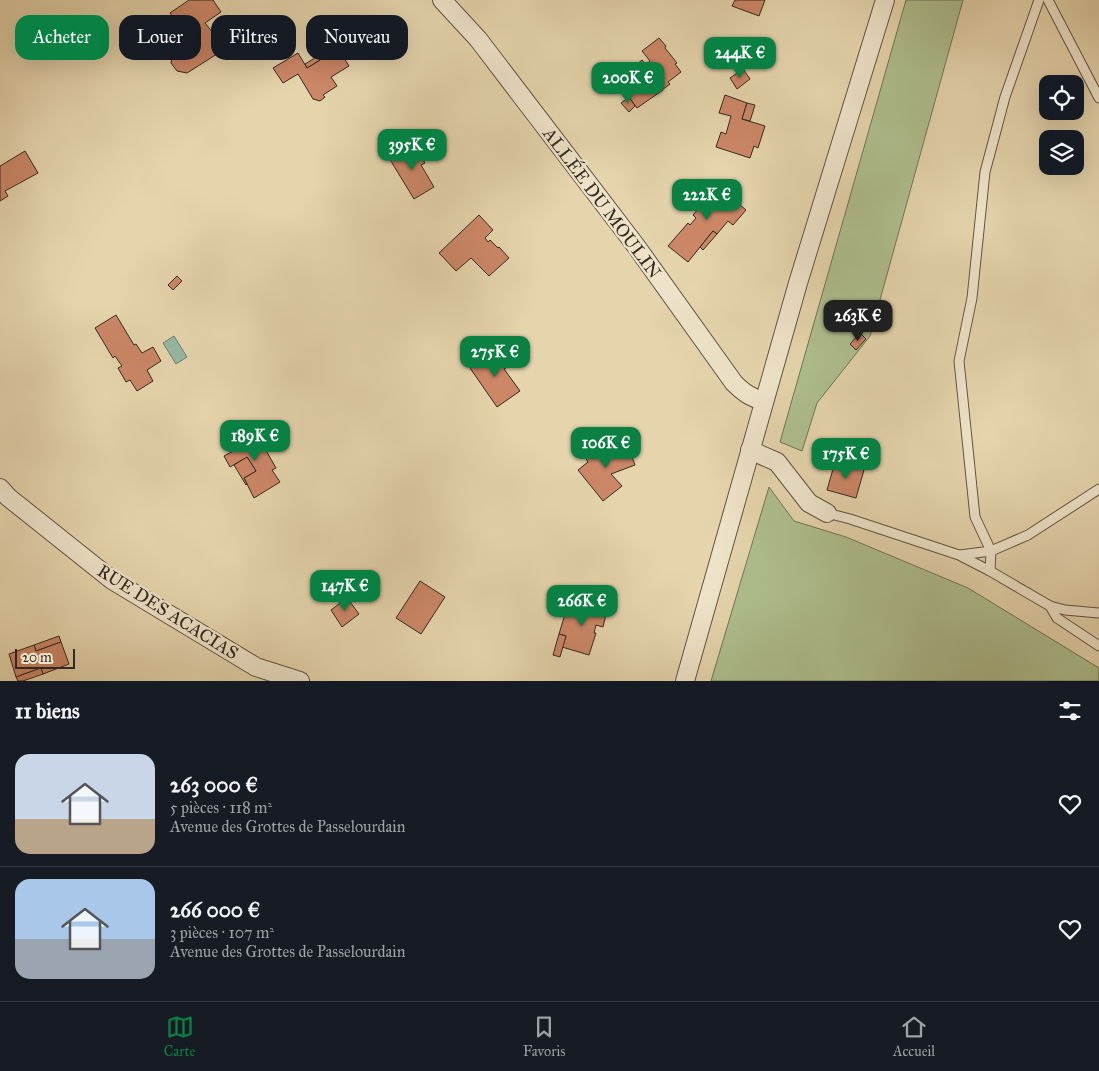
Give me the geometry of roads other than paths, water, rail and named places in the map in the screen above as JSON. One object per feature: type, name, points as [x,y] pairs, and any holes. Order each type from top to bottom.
[{"type":"street","name":"ALLÉE DU MOULIN","points":[[442,0],[478,39],[636,246],[734,383],[744,392],[764,401]]},
{"type":"street","points":[[685,681],[798,283],[885,0]]},
{"type":"street","points":[[750,450],[777,462],[809,502],[826,512]]},
{"type":"street","name":"RUE DES ACACIAS","points":[[0,488],[8,497],[112,580],[256,667],[300,681]]},
{"type":"lane","points":[[990,571],[991,552],[975,518],[959,361],[972,298],[985,172],[1005,97],[1039,0]]},
{"type":"lane","points":[[1048,0],[1099,98]]},
{"type":"lane","points":[[959,555],[991,552],[1028,535],[1099,489]]},
{"type":"lane","points":[[826,512],[959,555],[1050,606],[1065,610],[1099,613]]},
{"type":"lane","points":[[1050,606],[1057,618],[1099,646]]}]
